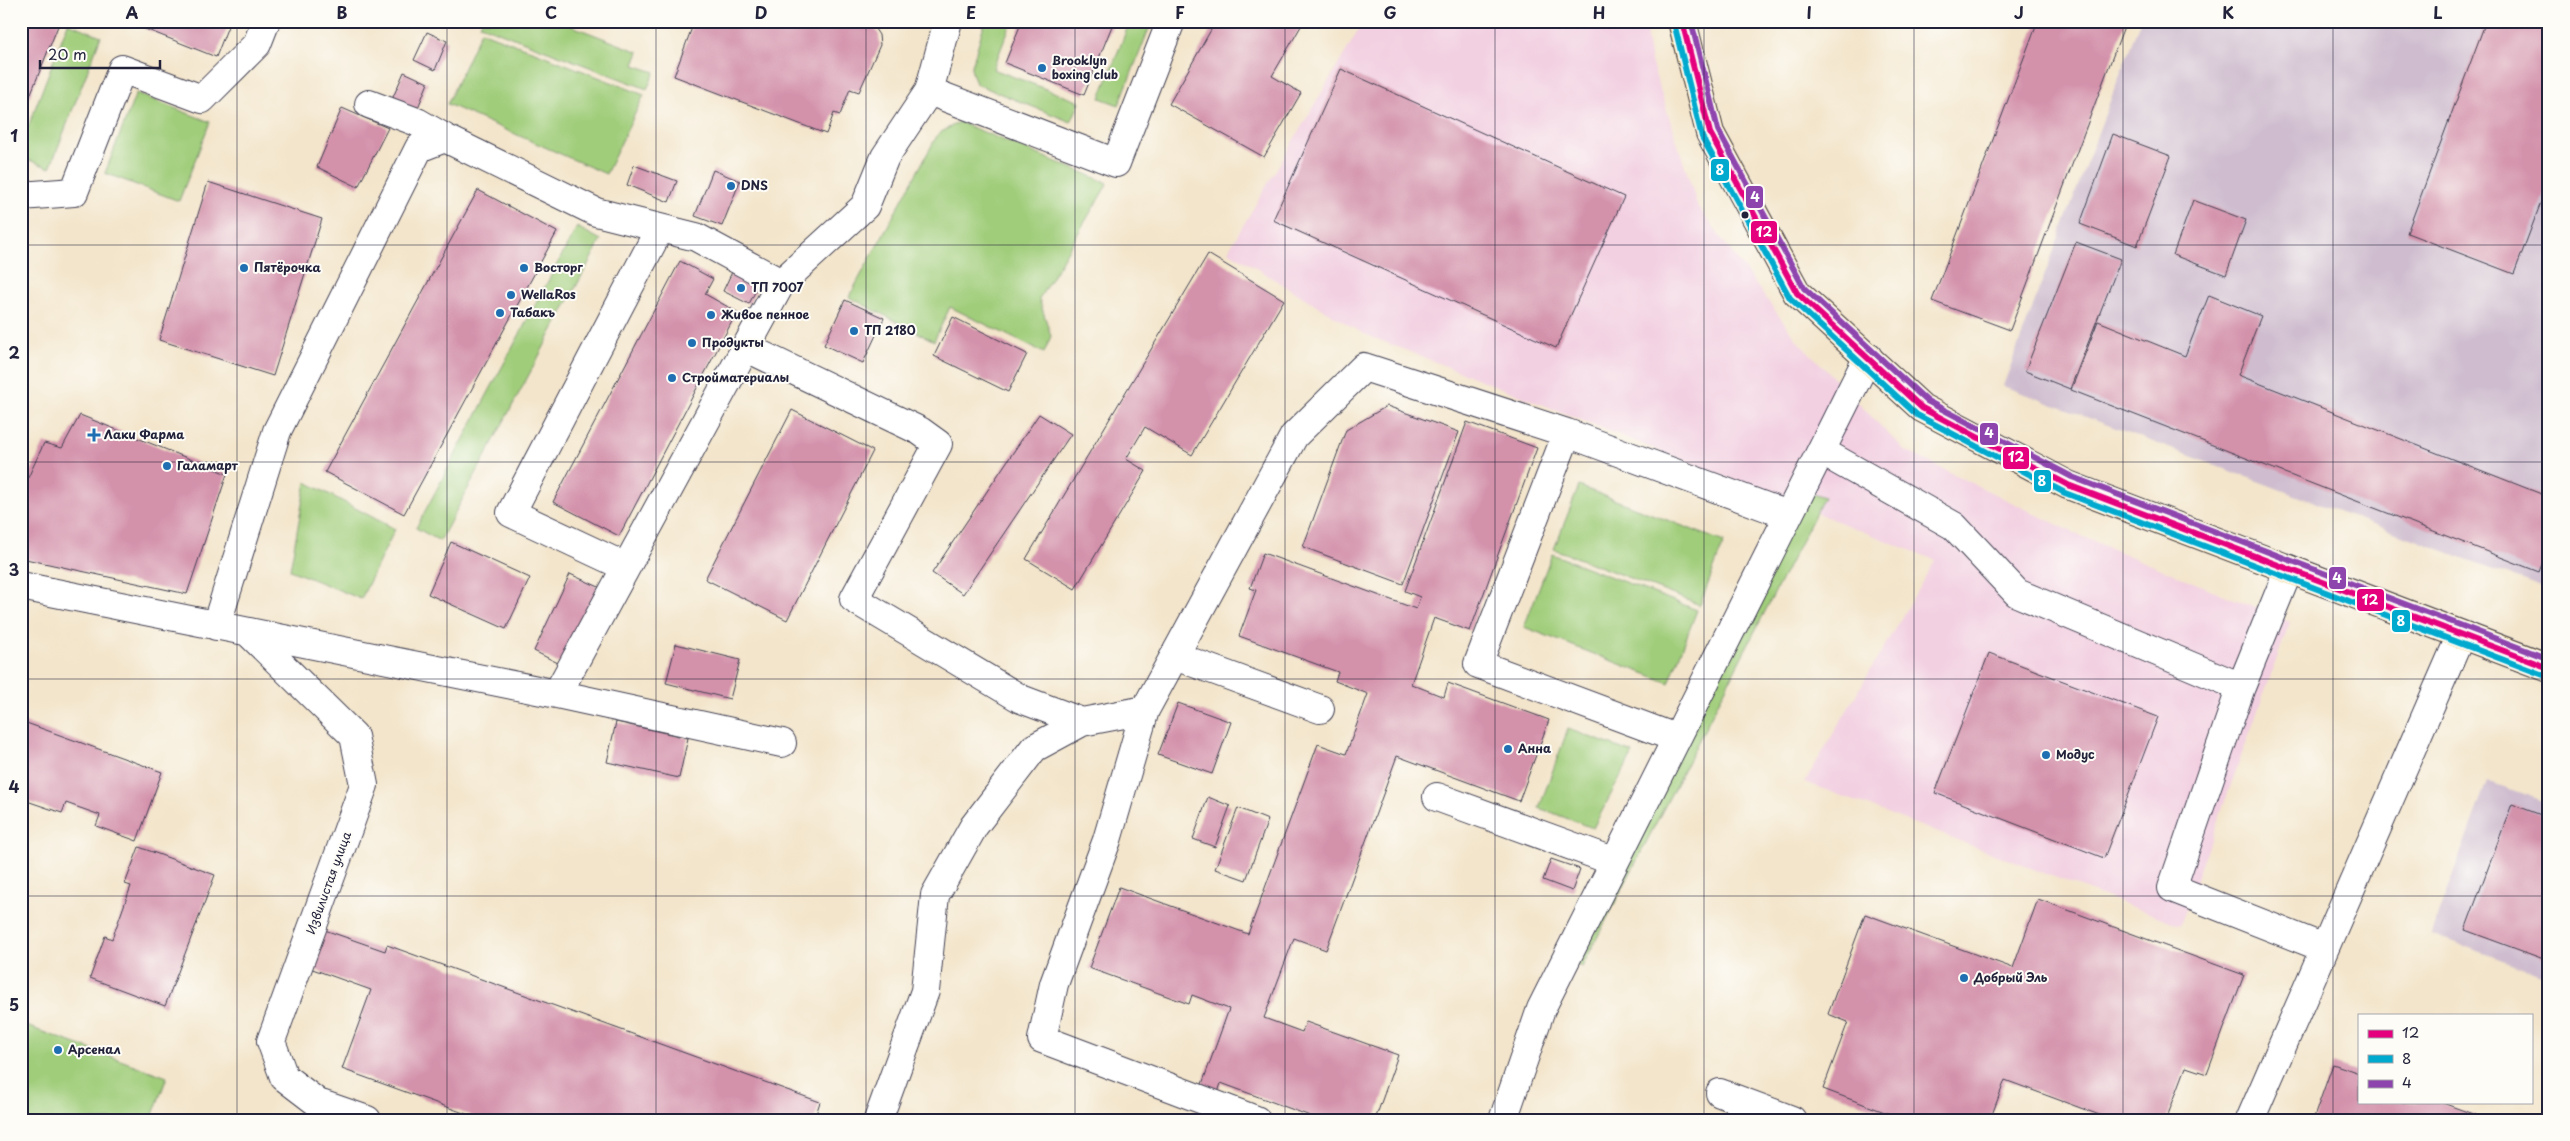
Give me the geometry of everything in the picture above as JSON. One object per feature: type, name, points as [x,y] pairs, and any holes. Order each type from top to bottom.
[{"type":"main road","points":[[1682,21],[1710,133],[1797,293],[1922,408],[2068,485],[2549,668]]},
{"type":"lane","points":[[21,196],[74,192],[122,69],[202,99],[257,44],[266,21]]},
{"type":"lane","points":[[557,694],[781,283],[865,206],[885,157],[929,91],[948,21]]},
{"type":"lane","points":[[929,91],[1116,163],[1171,21]]},
{"type":"lane","points":[[369,104],[417,122],[596,212],[696,237],[781,283]]},
{"type":"lane","points":[[216,626],[277,431],[419,148],[446,138]]},
{"type":"lane","points":[[626,568],[511,513],[660,228]]},
{"type":"lane","points":[[745,347],[920,431],[938,444],[854,599],[1021,699],[1082,722]]},
{"type":"lane","points":[[1503,1120],[1541,1009],[1613,861],[1868,357]]},
{"type":"lane","points":[[1256,1120],[1042,1039],[1054,984],[1107,840],[1145,710],[1294,436],[1364,367],[1566,433],[1788,515]]},
{"type":"lane","points":[[1566,433],[1478,664],[1676,738]]},
{"type":"lane","points":[[1821,451],[1954,526],[2017,593],[2241,687]]},
{"type":"lane","points":[[2289,569],[2241,687],[2172,888],[2324,948]]},
{"type":"lane","points":[[21,586],[557,694],[782,743]]},
{"type":"lane","name":"Извилистая улица","points":[[249,633],[354,736],[364,785],[271,1041],[284,1077],[318,1103],[367,1120]]},
{"type":"lane","points":[[2250,1120],[2461,635]]},
{"type":"lane","points":[[1175,656],[1320,709]]},
{"type":"lane","points":[[878,1120],[925,991],[935,895],[974,826],[1034,748],[1082,722],[1145,710]]},
{"type":"lane","points":[[1437,797],[1613,861]]},
{"type":"lane","points":[[1720,1093],[1792,1120]]},
{"type":"shaded area","points":[[1364,21],[1644,21],[1651,61],[1698,207],[1797,340],[1904,450],[2081,536],[2290,622],[2180,925],[1805,782],[1935,560],[1362,333],[1228,251]]},
{"type":"shaded area","points":[[2140,21],[2549,21],[2549,590],[2003,386]]},
{"type":"shaded area","points":[[2487,781],[2549,803],[2549,977],[2431,934]]},
{"type":"green space","points":[[482,21],[559,21],[639,52],[634,65],[655,72],[647,89],[480,25]]},
{"type":"green space","points":[[985,21],[1012,21],[993,69],[1080,102],[1071,122],[976,84],[971,69]]},
{"type":"green space","points":[[1130,21],[1152,21],[1119,105],[1100,98]]},
{"type":"green space","points":[[68,23],[101,36],[50,168],[21,157],[21,145]]},
{"type":"green space","points":[[481,31],[644,95],[606,174],[447,104]]},
{"type":"green space","points":[[136,93],[210,122],[179,201],[105,173]]},
{"type":"green space","points":[[959,122],[1108,183],[1039,299],[1051,336],[1044,353],[950,307],[934,341],[849,297],[938,134]]},
{"type":"green space","points":[[577,227],[601,240],[440,541],[416,528]]},
{"type":"green space","points":[[306,482],[395,529],[361,599],[290,570]]},
{"type":"green space","points":[[1579,486],[1724,542],[1700,605],[1554,549]]},
{"type":"green space","points":[[1807,491],[1824,497],[1582,967],[1570,963]]},
{"type":"green space","points":[[1552,554],[1697,610],[1669,683],[1524,627]]},
{"type":"green space","points":[[1568,729],[1633,753],[1593,828],[1539,808]]},
{"type":"green space","name":"Арсенал","points":[[21,1024],[167,1077],[151,1120],[21,1120]]},
{"type":"building","points":[[21,21],[60,21],[21,118]]},
{"type":"building","points":[[125,21],[230,21],[216,57]]},
{"type":"building","points":[[707,21],[864,21],[873,26],[879,35],[880,45],[859,92],[850,89],[840,115],[834,113],[826,134],[674,76],[694,22],[705,26]]},
{"type":"building","points":[[1022,21],[1114,21],[1084,95],[1005,63]]},
{"type":"building","points":[[1216,21],[1304,21],[1272,76],[1301,93],[1264,157],[1169,104]]},
{"type":"building","points":[[2033,21],[2126,21],[2010,330],[1932,301],[2037,23]]},
{"type":"building","points":[[2486,21],[2549,21],[2549,181],[2514,274],[2407,233]]},
{"type":"building","points":[[427,32],[447,41],[435,70],[414,60]]},
{"type":"building","points":[[1341,69],[1624,197],[1556,348],[1273,220]]},
{"type":"building","points":[[404,72],[428,83],[415,115],[390,104]]},
{"type":"building","points":[[342,108],[388,128],[358,187],[317,167]]},
{"type":"building","points":[[2113,134],[2171,156],[2137,246],[2080,224]]},
{"type":"building","points":[[634,165],[677,181],[669,202],[627,185]]},
{"type":"building","points":[[713,170],[740,181],[722,226],[695,216]]},
{"type":"building","name":"Пятёрочка","points":[[208,182],[322,219],[273,376],[159,340]]},
{"type":"building","points":[[478,190],[557,232],[404,514],[325,472]]},
{"type":"building","points":[[2193,200],[2246,220],[2226,275],[2173,255]]},
{"type":"building","points":[[2076,242],[2121,259],[2070,389],[2025,371]]},
{"type":"building","points":[[1208,254],[1284,300],[1192,455],[1145,427],[1126,459],[1146,471],[1075,589],[1026,559]]},
{"type":"building","points":[[680,261],[713,279],[705,294],[737,312],[619,536],[553,502]]},
{"type":"building","name":"ТП 7007","points":[[732,272],[758,286],[749,304],[723,291]]},
{"type":"building","points":[[2209,295],[2261,316],[2238,375],[2549,497],[2549,546],[2539,572],[2071,390],[2098,321],[2185,356]]},
{"type":"building","name":"ТП 2180","points":[[845,300],[884,318],[863,363],[824,345]]},
{"type":"building","points":[[953,317],[1027,354],[1008,392],[934,356]]},
{"type":"building","points":[[1387,406],[1459,432],[1403,584],[1303,547],[1346,430]]},
{"type":"building","points":[[792,410],[873,451],[787,620],[705,579]]},
{"type":"building","points":[[1039,414],[1071,434],[963,594],[932,573]]},
{"type":"building","points":[[80,415],[227,474],[187,594],[21,558],[21,493],[44,443],[62,448]]},
{"type":"building","points":[[1467,422],[1537,448],[1470,631],[1434,618],[1411,684],[1444,697],[1448,683],[1549,720],[1519,801],[1397,756],[1326,950],[1294,938],[1264,1018],[1302,1032],[1306,1022],[1398,1055],[1375,1120],[1321,1120],[1221,1083],[1218,1093],[1201,1087],[1229,1009],[1192,995],[1189,1004],[1089,968],[1119,887],[1248,934],[1318,744],[1346,754],[1368,694],[1335,681],[1338,672],[1239,636],[1256,590],[1250,588],[1263,553],[1416,609],[1420,597],[1405,591]]},
{"type":"building","points":[[451,542],[530,578],[506,629],[428,594]]},
{"type":"building","points":[[570,574],[599,587],[562,665],[534,651]]},
{"type":"building","points":[[676,644],[740,660],[730,699],[666,683]]},
{"type":"building","name":"Модус","points":[[1989,653],[2158,717],[2104,858],[1935,793]]},
{"type":"building","points":[[1178,703],[1231,722],[1212,774],[1158,755]]},
{"type":"building","points":[[21,721],[162,772],[137,841],[96,826],[100,815],[66,803],[62,813],[21,799]]},
{"type":"building","points":[[616,722],[688,738],[679,778],[607,762]]},
{"type":"building","points":[[1208,797],[1230,806],[1215,847],[1193,839]]},
{"type":"building","points":[[2512,804],[2549,818],[2549,961],[2465,930]]},
{"type":"building","points":[[1238,808],[1268,820],[1246,880],[1215,869]]},
{"type":"building","points":[[139,847],[215,875],[165,1006],[90,978],[105,936],[112,939],[131,886],[125,884]]},
{"type":"building","points":[[1551,859],[1580,869],[1572,891],[1543,880]]},
{"type":"building","points":[[2038,899],[2244,975],[2207,1074],[2186,1067],[2166,1120],[2113,1120],[2005,1080],[1990,1120],[1906,1120],[1823,1089],[1848,1022],[1828,1014],[1865,914],[2013,968]]},
{"type":"building","points":[[319,928],[385,951],[387,945],[820,1102],[814,1120],[483,1120],[342,1069],[371,990],[304,966]]},
{"type":"building","points":[[2333,1064],[2358,1073],[2358,1104],[2445,1104],[2489,1120],[2313,1120]]},
{"type":"transit line","name":"12","points":[[1682,21],[1710,133],[1797,293],[1922,408],[2068,485],[2549,668]]},
{"type":"transit line","name":"4","points":[[1691,21],[1718,130],[1804,288],[1927,401],[2072,477],[2549,659]]},
{"type":"transit line","name":"8","points":[[1674,23],[1702,137],[1790,298],[1917,415],[2065,493],[2546,676]]},
{"type":"place","name":"Brooklyn boxing club","points":[[1042,68]]},
{"type":"place","name":"DNS","points":[[731,186]]},
{"type":"place","name":"Пятёрочка","points":[[244,268]]},
{"type":"place","name":"Восторг","points":[[524,268]]},
{"type":"place","name":"ТП 7007","points":[[741,288]]},
{"type":"place","name":"WellaRos","points":[[511,295]]},
{"type":"place","name":"Табакъ","points":[[500,313]]},
{"type":"place","name":"Живое пенное","points":[[711,315]]},
{"type":"place","name":"ТП 2180","points":[[854,331]]},
{"type":"place","name":"Продукты","points":[[692,343]]},
{"type":"place","name":"Стройматериалы","points":[[672,378]]},
{"type":"place","name":"Лаки Фарма","points":[[94,435]]},
{"type":"place","name":"Галамарт","points":[[167,466]]},
{"type":"place","name":"Анна","points":[[1508,749]]},
{"type":"place","name":"Модус","points":[[2046,755]]},
{"type":"place","name":"Добрый Эль","points":[[1964,978]]},
{"type":"place","name":"Арсенал","points":[[58,1050]]}]
